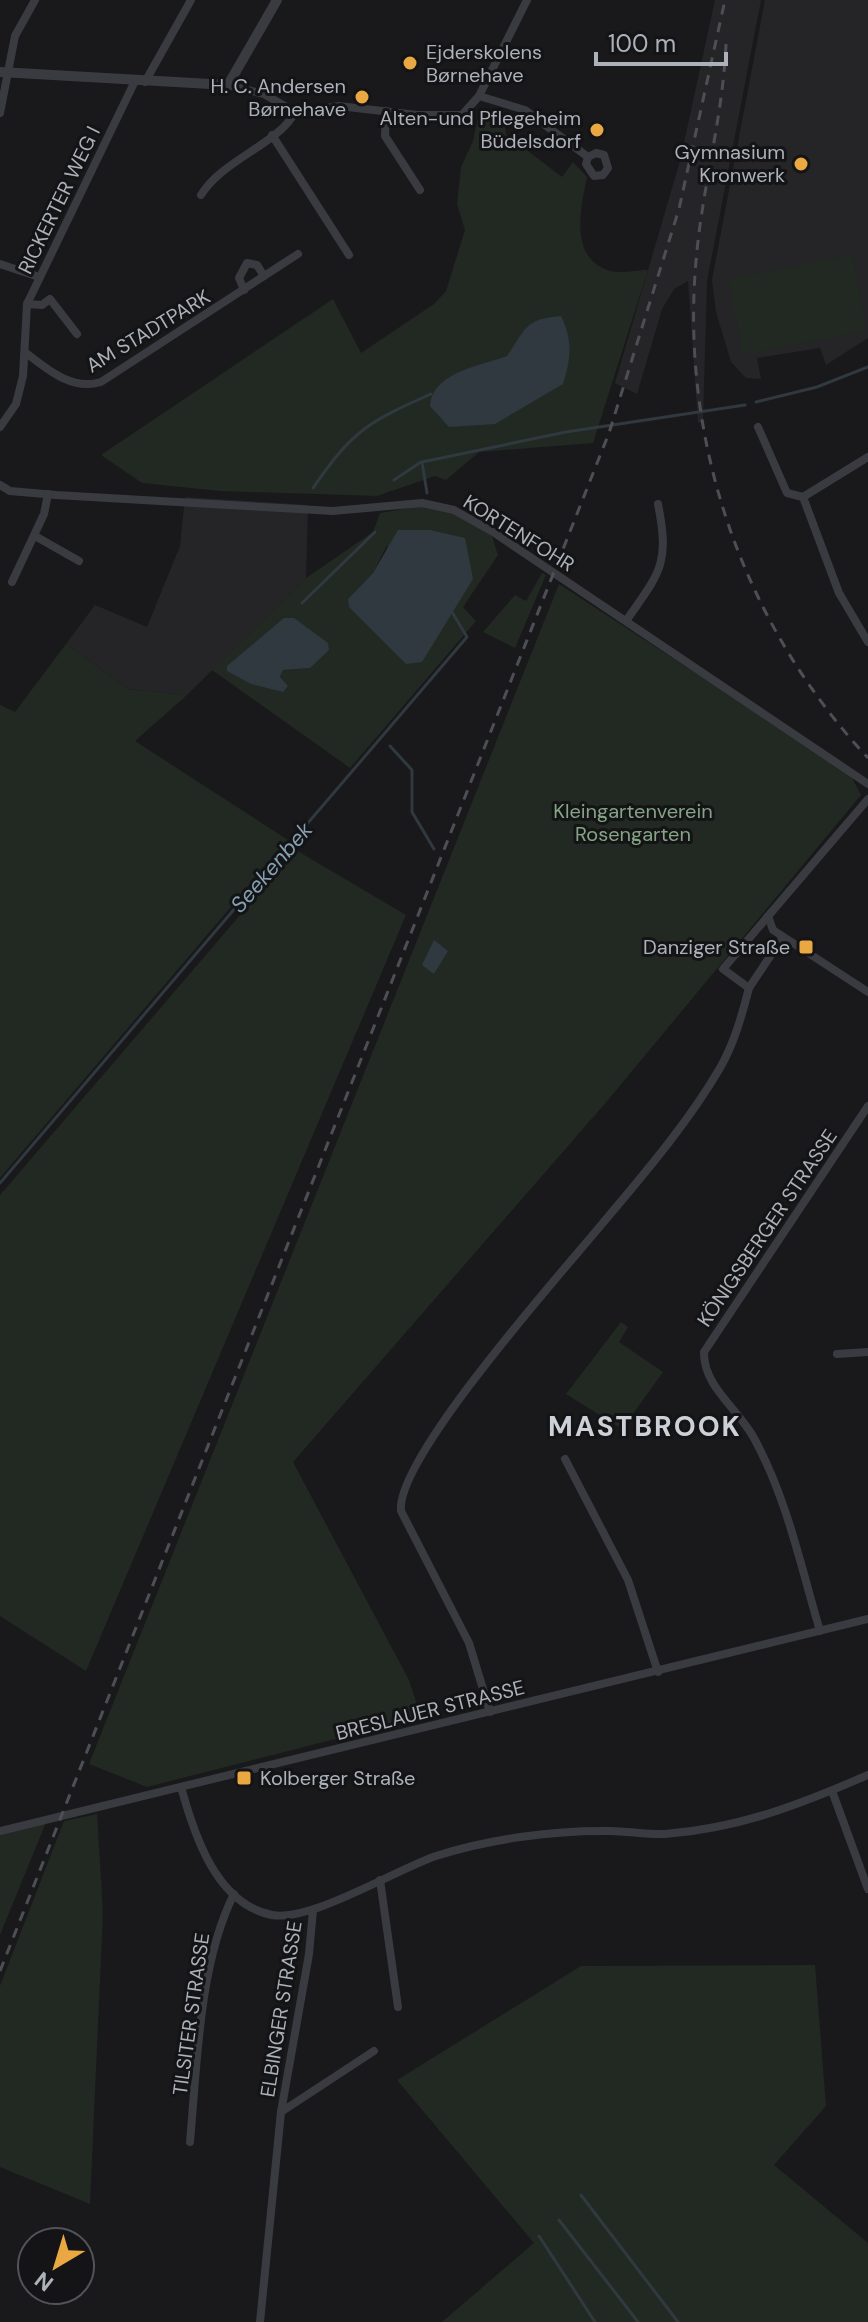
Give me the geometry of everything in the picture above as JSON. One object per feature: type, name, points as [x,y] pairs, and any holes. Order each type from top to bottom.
[{"type":"street","points":[[0,113],[3,72],[15,36],[35,0]]},
{"type":"street","name":"RICKERTER WEG I","points":[[0,427],[19,393],[26,353],[27,304],[39,277],[140,82],[191,0]]},
{"type":"street","points":[[228,85],[277,0]]},
{"type":"street","points":[[201,195],[215,176],[272,135],[295,112],[339,106],[462,115],[479,96],[527,0]]},
{"type":"street","points":[[3,72],[228,85],[264,94],[295,112]]},
{"type":"street","points":[[479,96],[525,110],[588,157]]},
{"type":"street","points":[[386,111],[385,136],[420,190]]},
{"type":"street","points":[[272,135],[349,255]]},
{"type":"street","name":"AM STADTPARK","points":[[26,353],[62,378],[88,386],[101,382],[298,254]]},
{"type":"street","name":"AM STADTPARK","points":[[244,290],[239,278],[247,263],[257,265],[264,276]]},
{"type":"street","points":[[0,264],[39,277]]},
{"type":"street","points":[[27,304],[42,305],[50,299],[77,334]]},
{"type":"street","points":[[758,427],[787,493],[803,497],[868,457]]},
{"type":"street","name":"KORTENFOHR","points":[[0,485],[10,491],[48,494],[333,511],[435,504],[472,519],[868,784]]},
{"type":"street","points":[[12,582],[35,536],[48,494]]},
{"type":"street","points":[[803,497],[839,593],[868,642]]},
{"type":"street","points":[[626,621],[661,563],[665,543],[658,504]]},
{"type":"street","points":[[35,536],[79,561]]},
{"type":"street","points":[[749,988],[723,969],[868,799]]},
{"type":"street","points":[[768,916],[773,930],[868,992]]},
{"type":"street","points":[[490,1712],[469,1643],[401,1511],[403,1490],[465,1391],[604,1223],[712,1081],[740,1021],[749,988],[783,937]]},
{"type":"street","name":"KÖNIGSBERGER STRASSE","points":[[820,1631],[775,1480],[754,1437],[712,1383],[704,1365],[704,1352],[868,1106]]},
{"type":"street","points":[[837,1354],[868,1352]]},
{"type":"street","points":[[565,1459],[628,1580],[658,1672]]},
{"type":"street","name":"BRESLAUER STRASSE","points":[[0,1831],[868,1619]]},
{"type":"street","points":[[181,1787],[206,1854],[219,1878],[253,1909],[274,1915],[313,1910],[437,1856],[530,1838],[609,1830],[661,1834],[747,1822],[868,1775]]},
{"type":"street","points":[[832,1791],[868,1889]]},
{"type":"street","points":[[380,1880],[398,2007]]},
{"type":"street","name":"TILSITER STRASSE","points":[[190,2142],[210,1973],[221,1921],[234,1894]]},
{"type":"street","name":"ELBINGER STRASSE","points":[[260,2322],[281,2112],[309,1954],[313,1910]]},
{"type":"street","points":[[281,2112],[374,2051]]},
{"type":"shaded area","points":[[715,0],[761,0],[707,281],[703,422],[698,423],[688,281],[674,289],[662,309],[637,394],[615,383],[680,161]]},
{"type":"shaded area","name":"Gymnasium Kronwerk","points":[[765,0],[868,0],[868,338],[826,365],[820,348],[757,358],[761,379],[746,378],[731,362],[716,312],[712,280]]},
{"type":"shaded area","points":[[561,316],[570,350],[563,384],[495,424],[449,427],[430,406],[433,394],[449,378],[507,356],[527,327],[549,317]]},
{"type":"shaded area","points":[[185,497],[308,505],[306,578],[187,695],[128,689],[66,644],[95,605],[147,627],[180,546]]},
{"type":"shaded area","points":[[398,530],[430,530],[465,538],[473,579],[422,662],[406,664],[349,607],[348,599],[373,573]]},
{"type":"shaded area","points":[[284,618],[294,618],[328,643],[329,650],[310,668],[283,670],[280,677],[288,686],[283,692],[251,684],[227,671],[227,666]]},
{"type":"shaded area","points":[[434,940],[448,951],[434,974],[422,965]]},
{"type":"green space","points":[[504,110],[506,134],[562,177],[573,162],[587,177],[580,231],[588,255],[610,271],[648,270],[593,443],[479,452],[446,480],[435,476],[377,496],[220,491],[142,483],[101,455],[333,299],[361,353],[434,304],[446,291],[465,230],[457,204],[461,167],[473,141],[479,112]]},
{"type":"green space","points":[[852,255],[867,331],[743,355],[728,279]]},
{"type":"green space","points":[[421,506],[451,512],[492,536],[498,555],[463,607],[476,621],[350,768],[212,670],[306,578],[373,532],[380,513]],"holes":[[[387,545],[406,664],[348,599],[373,573]],[[227,666],[310,668],[283,670],[280,677],[283,682]]]},
{"type":"green space","points":[[542,573],[546,575],[515,648],[483,632],[515,595],[526,601]]},
{"type":"green space","name":"Kleingartenverein Rosengarten","points":[[559,584],[850,774],[861,795],[608,1100],[293,1462],[409,1680],[421,1717],[147,1787],[89,1764]]},
{"type":"green space","points":[[66,644],[128,689],[187,695],[135,741],[288,840],[0,1178],[0,705],[15,712]]},
{"type":"green space","points":[[296,850],[406,915],[86,1671],[0,1616],[0,1195]]},
{"type":"green space","points":[[621,1322],[628,1327],[619,1342],[663,1372],[622,1429],[566,1394]]},
{"type":"green space","points":[[97,1814],[103,1912],[90,2204],[0,2167],[0,1986],[64,1821]]},
{"type":"green space","points":[[47,1820],[0,1935],[0,1831]]},
{"type":"green space","points":[[815,1965],[826,2106],[774,2165],[868,2243],[868,2322],[442,2322],[534,2243],[397,2080],[581,1966]]},
{"type":"waterway","name":"Seekenbek","points":[[756,402],[817,387],[868,367]]},
{"type":"waterway","points":[[313,488],[339,453],[363,430],[431,394]]},
{"type":"waterway","name":"Seekenbek","points":[[427,493],[422,462],[566,432],[745,405]]},
{"type":"waterway","points":[[394,480],[421,462]]},
{"type":"waterway","points":[[302,603],[375,532]]},
{"type":"waterway","name":"Seekenbek","points":[[0,1183],[467,637],[452,612]]},
{"type":"waterway","points":[[390,746],[412,770],[412,812],[434,849]]},
{"type":"waterway","points":[[581,2195],[678,2322]]},
{"type":"waterway","points":[[559,2220],[638,2322]]},
{"type":"waterway","points":[[539,2236],[595,2322]]},
{"type":"railway","points":[[0,1971],[609,433],[679,209],[725,0]]},
{"type":"railway","points":[[726,44],[721,98],[696,261],[694,329],[699,397],[711,463],[730,528],[755,590],[787,650],[824,706],[868,758]]},
{"type":"place","name":"Ejderskolens Børnehave","points":[[410,63]]},
{"type":"place","name":"H. C. Andersen Børnehave","points":[[362,97]]},
{"type":"place","name":"Alten-und Pflegeheim Büdelsdorf","points":[[597,130]]},
{"type":"place","name":"Gymnasium Kronwerk","points":[[801,164]]},
{"type":"place","name":"Danziger Straße","points":[[806,947]]},
{"type":"place","name":"Kolberger Straße","points":[[244,1778]]},
{"type":"district","name":"MASTBROOK","points":[[645,1426]]}]
